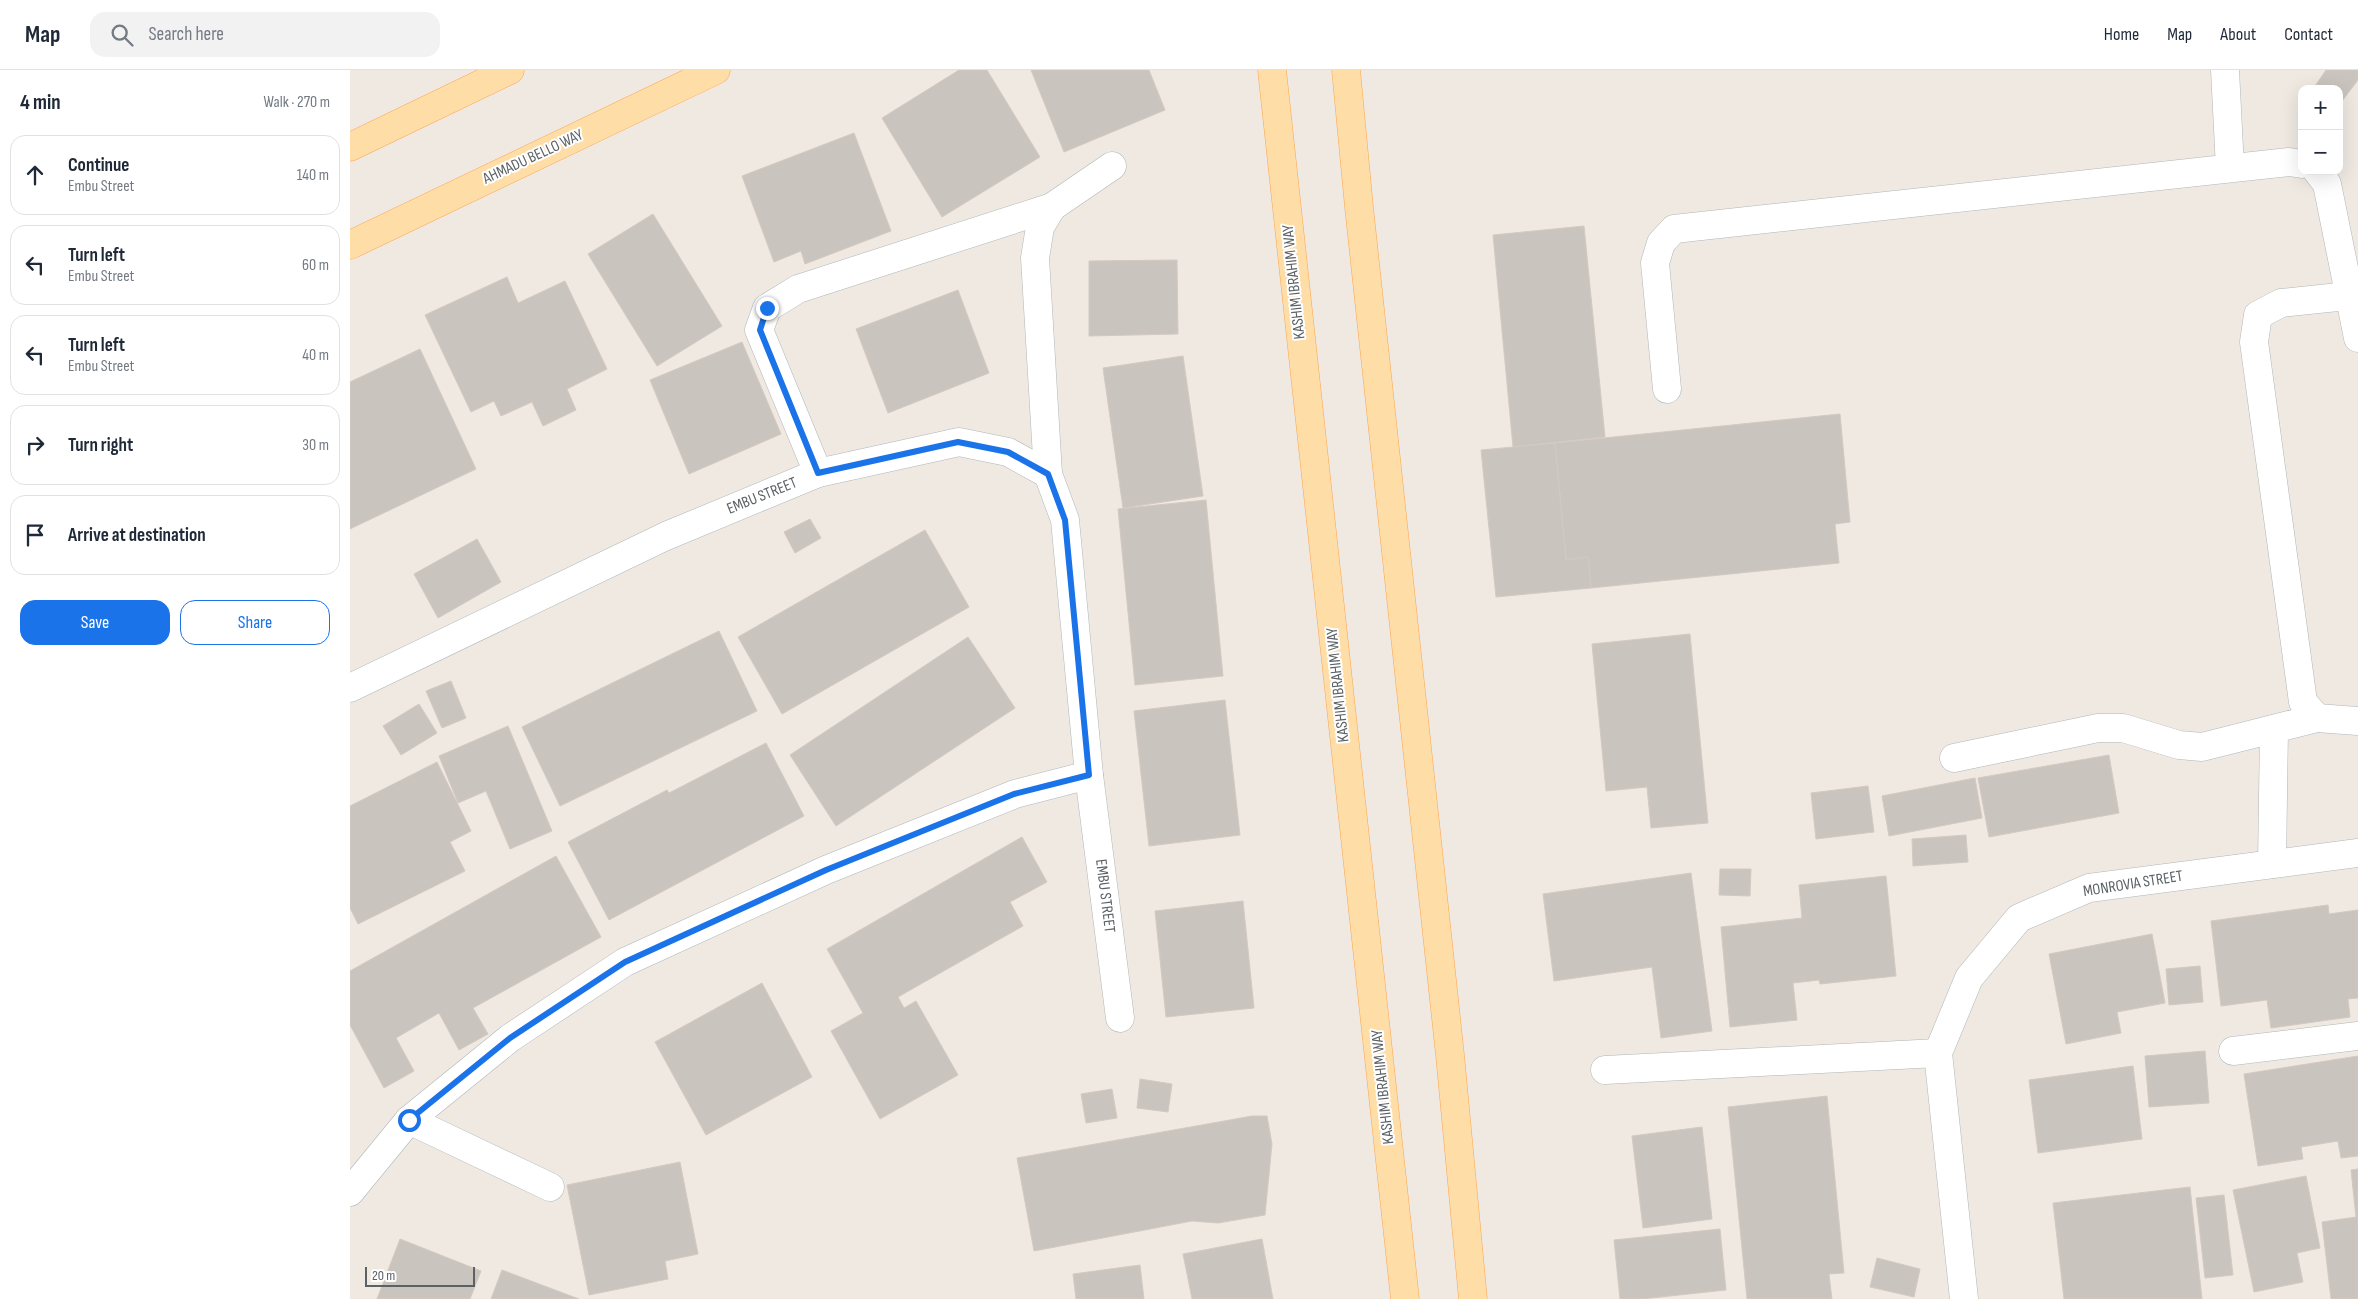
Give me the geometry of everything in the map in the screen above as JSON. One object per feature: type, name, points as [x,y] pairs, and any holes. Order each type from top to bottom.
[{"type":"main road","points":[[350,147],[510,70]]},
{"type":"main road","name":"AHMADU BELLO WAY","points":[[350,244],[716,70]]},
{"type":"main road","name":"KASHIM IBRAHIM WAY","points":[[1272,70],[1406,1299]]},
{"type":"main road","points":[[1346,70],[1449,1045],[1473,1299]]},
{"type":"street","points":[[2225,70],[2230,168]]},
{"type":"street","points":[[1667,389],[1655,263],[1661,243],[1674,229],[2230,168],[2289,162],[2298,163]]},
{"type":"street","points":[[818,473],[760,330],[767,308],[798,289],[1052,208],[1112,166]]},
{"type":"street","points":[[2319,175],[2327,184],[2354,296],[2358,338]]},
{"type":"street","points":[[1048,474],[1035,258],[1040,227],[1052,208]]},
{"type":"street","points":[[2317,718],[2303,702],[2254,342],[2258,315],[2281,303],[2354,296]]},
{"type":"street","name":"EMBU STREET","points":[[350,688],[666,536],[818,473],[958,442],[1008,452],[1048,474],[1065,520],[1089,775],[1120,1018]]},
{"type":"street","points":[[1954,758],[2098,728],[2123,728],[2179,745],[2202,747],[2317,718],[2358,720]]},
{"type":"street","points":[[2272,864],[2274,729]]},
{"type":"street","points":[[350,1192],[409,1120],[510,1038],[625,962],[826,870],[1014,794],[1089,775]]},
{"type":"street","name":"MONROVIA STREET","points":[[1964,1299],[1938,1053],[1969,978],[2019,918],[2089,888],[2358,853]]},
{"type":"street","points":[[2233,1051],[2358,1036]]},
{"type":"street","points":[[1605,1070],[1938,1053]]},
{"type":"street","points":[[409,1120],[550,1187]]},
{"type":"building","points":[[959,70],[987,70],[1040,157],[942,217],[882,118]]},
{"type":"building","points":[[1031,70],[1149,70],[1165,110],[1064,152]]},
{"type":"building","points":[[2326,70],[2358,70],[2358,80],[2343,100],[2343,85],[2316,85]]},
{"type":"building","points":[[854,133],[891,231],[805,264],[801,251],[774,262],[742,176]]},
{"type":"building","points":[[653,214],[722,326],[657,366],[588,254]]},
{"type":"building","points":[[1584,226],[1605,437],[1513,447],[1493,235]]},
{"type":"building","points":[[1177,260],[1178,334],[1089,336],[1089,261]]},
{"type":"building","points":[[507,277],[518,303],[565,281],[607,369],[567,389],[576,410],[543,426],[532,402],[501,416],[494,401],[471,412],[425,315]]},
{"type":"building","points":[[958,290],[989,373],[888,413],[856,329]]},
{"type":"building","points":[[742,342],[781,434],[689,474],[650,380]]},
{"type":"building","points":[[420,349],[476,469],[350,529],[350,382]]},
{"type":"building","points":[[1183,356],[1203,496],[1123,508],[1103,368]]},
{"type":"building","points":[[1840,414],[1850,522],[1835,524],[1839,563],[1591,588],[1588,557],[1566,560],[1555,443]]},
{"type":"building","points":[[1555,443],[1566,560],[1588,557],[1591,588],[1496,597],[1481,450]]},
{"type":"building","points":[[1206,500],[1223,676],[1135,685],[1118,509]]},
{"type":"building","points":[[810,519],[821,538],[795,553],[784,532]]},
{"type":"building","points":[[925,530],[969,607],[782,714],[738,637]]},
{"type":"building","points":[[477,539],[501,582],[438,618],[414,574]]},
{"type":"building","points":[[719,631],[757,711],[560,806],[522,727]]},
{"type":"building","points":[[1690,634],[1708,823],[1651,828],[1647,787],[1606,791],[1592,644]]},
{"type":"building","points":[[968,637],[1015,708],[836,826],[790,755]]},
{"type":"building","points":[[451,681],[466,718],[442,728],[426,691]]},
{"type":"building","points":[[1225,700],[1240,835],[1149,846],[1134,711]]},
{"type":"building","points":[[419,704],[437,733],[401,755],[383,726]]},
{"type":"building","points":[[508,726],[552,831],[510,849],[486,791],[458,803],[439,756]]},
{"type":"building","points":[[766,743],[804,816],[609,920],[568,842],[667,790],[669,793]]},
{"type":"building","points":[[2109,755],[2119,813],[1989,837],[1978,778]]},
{"type":"building","points":[[437,762],[471,831],[450,842],[465,871],[358,924],[350,908],[350,806]]},
{"type":"building","points":[[1975,778],[1982,818],[1889,836],[1882,796]]},
{"type":"building","points":[[1868,786],[1874,832],[1816,839],[1811,793]]},
{"type":"building","points":[[1966,835],[1968,862],[1913,866],[1912,839]]},
{"type":"building","points":[[1022,837],[1047,882],[1010,902],[1023,926],[898,997],[904,1008],[916,1001],[958,1075],[880,1119],[831,1031],[863,1013],[827,949]]},
{"type":"building","points":[[556,856],[601,937],[473,1008],[488,1034],[459,1050],[439,1013],[396,1038],[414,1071],[384,1088],[350,1025],[350,971]]},
{"type":"building","points":[[1720,869],[1751,869],[1750,896],[1719,895]]},
{"type":"building","points":[[1691,873],[1712,1031],[1661,1038],[1652,967],[1554,981],[1543,894]]},
{"type":"building","points":[[1886,876],[1896,976],[1820,984],[1819,980],[1793,983],[1797,1020],[1730,1027],[1721,927],[1802,918],[1799,885]]},
{"type":"building","points":[[1243,901],[1254,1008],[1166,1017],[1155,911]]},
{"type":"building","points":[[2328,905],[2329,914],[2358,910],[2358,998],[2348,999],[2350,1017],[2271,1028],[2267,1000],[2221,1006],[2211,921]]},
{"type":"building","points":[[2152,934],[2165,1003],[2117,1012],[2121,1033],[2066,1044],[2049,954]]},
{"type":"building","points":[[2200,966],[2203,1002],[2169,1005],[2166,969]]},
{"type":"building","points":[[762,983],[812,1077],[706,1135],[655,1042]]},
{"type":"building","points":[[2205,1051],[2209,1103],[2149,1107],[2145,1056]]},
{"type":"building","points":[[2358,1056],[2358,1156],[2341,1158],[2338,1141],[2301,1147],[2303,1159],[2258,1166],[2244,1074]]},
{"type":"building","points":[[2133,1066],[2142,1139],[2038,1153],[2029,1080]]},
{"type":"building","points":[[1140,1079],[1172,1084],[1168,1112],[1137,1108]]},
{"type":"building","points":[[1112,1089],[1117,1118],[1086,1123],[1081,1094]]},
{"type":"building","points":[[1827,1096],[1844,1273],[1829,1274],[1832,1299],[1747,1299],[1728,1107]]},
{"type":"building","points":[[1252,1116],[1267,1116],[1272,1144],[1265,1215],[1218,1223],[1192,1221],[1034,1251],[1017,1158]]},
{"type":"building","points":[[1702,1127],[1712,1219],[1643,1228],[1632,1136]]},
{"type":"building","points":[[680,1162],[698,1254],[665,1261],[668,1279],[589,1295],[567,1185]]},
{"type":"building","points":[[2358,1169],[2358,1299],[2331,1299],[2322,1222],[2356,1217],[2351,1170]]},
{"type":"building","points":[[2306,1176],[2320,1248],[2297,1253],[2303,1282],[2254,1292],[2233,1190]]},
{"type":"building","points":[[2190,1187],[2202,1299],[2064,1299],[2053,1203]]},
{"type":"building","points":[[2224,1195],[2233,1275],[2205,1278],[2196,1198]]},
{"type":"building","points":[[1720,1229],[1726,1290],[1642,1299],[1620,1299],[1614,1240]]},
{"type":"building","points":[[400,1239],[481,1271],[470,1299],[377,1299]]},
{"type":"building","points":[[1262,1239],[1273,1299],[1192,1299],[1183,1254]]},
{"type":"building","points":[[1877,1258],[1920,1269],[1914,1297],[1870,1287]]},
{"type":"building","points":[[1140,1265],[1144,1299],[1076,1299],[1073,1274]]},
{"type":"building","points":[[502,1270],[579,1299],[491,1299]]},
{"type":"route","points":[[409,1120],[510,1038],[625,962],[826,870],[1014,794],[1089,775],[1065,520],[1048,474],[1008,452],[958,442],[818,473],[760,330],[767,308]]}]
